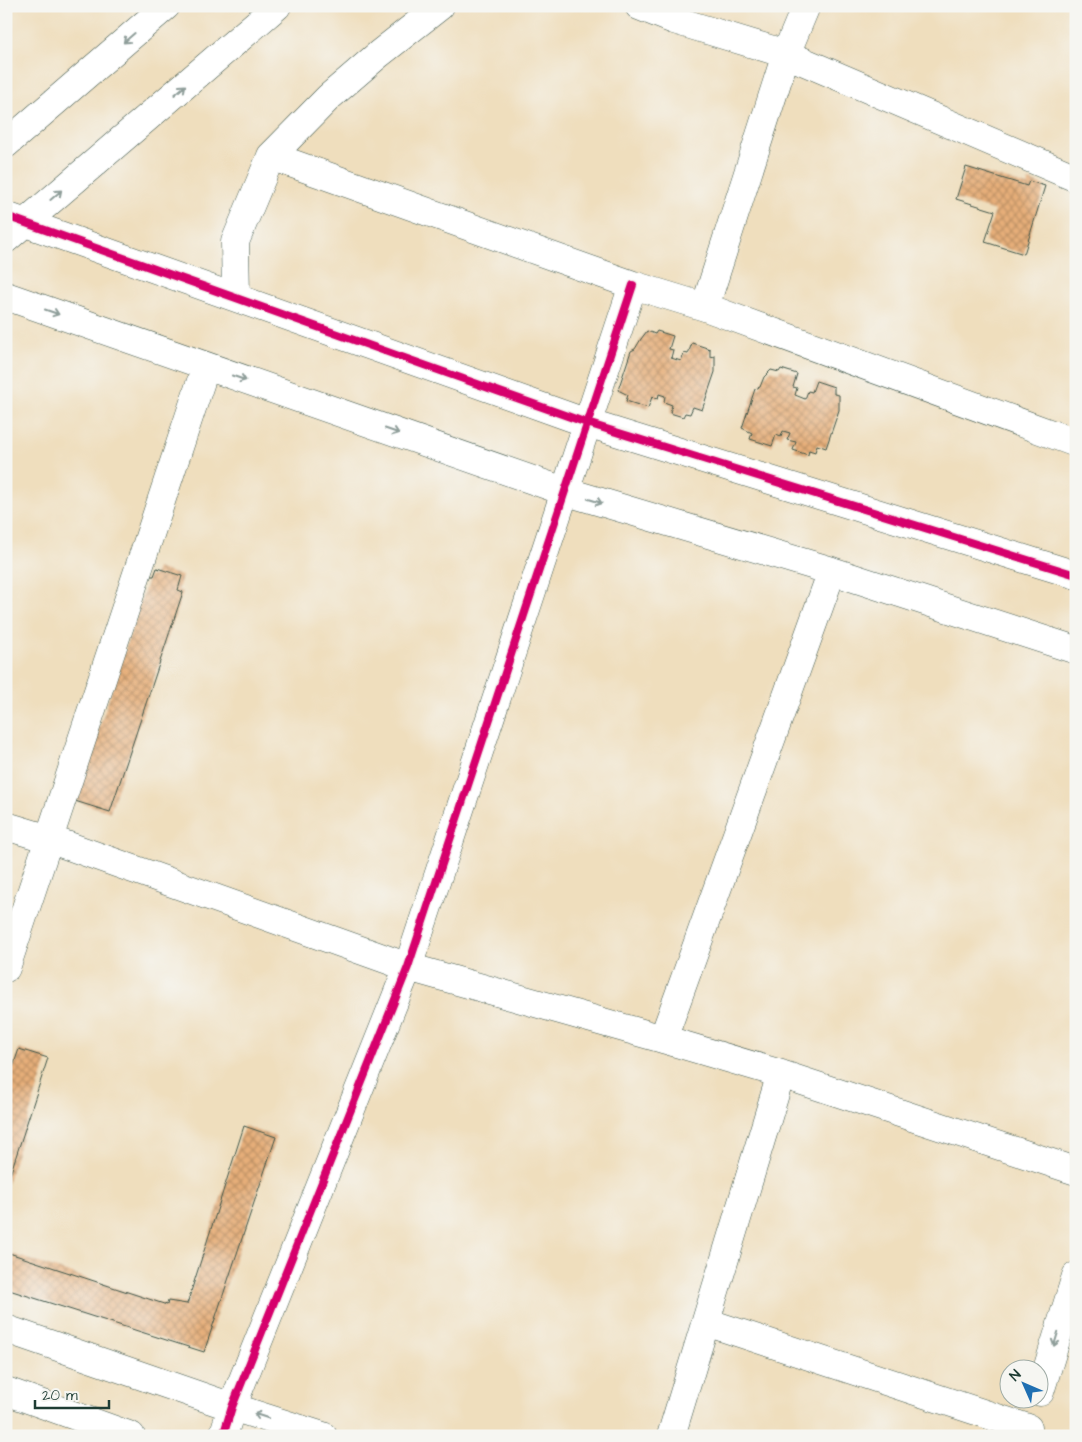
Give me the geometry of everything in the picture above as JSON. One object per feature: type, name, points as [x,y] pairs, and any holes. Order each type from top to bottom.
[{"type":"street","points":[[6,144],[166,6]]},
{"type":"street","points":[[12,226],[278,6]]},
{"type":"street","points":[[236,297],[235,242],[271,156],[329,97],[379,54],[440,6]]},
{"type":"street","points":[[639,6],[674,20],[786,54],[1076,178]]},
{"type":"street","points":[[705,307],[786,54],[806,6]]},
{"type":"street","points":[[271,156],[633,285],[705,307],[1076,443]]},
{"type":"street","points":[[12,226],[236,297],[587,423],[1076,575]]},
{"type":"street","points":[[223,1436],[232,1407],[408,967],[633,285]]},
{"type":"street","points":[[6,296],[564,491],[832,571],[1076,650]]},
{"type":"street","points":[[6,968],[206,366]]},
{"type":"street","points":[[663,1038],[832,571]]},
{"type":"street","points":[[6,826],[49,839],[408,967],[663,1038],[781,1074],[1076,1171]]},
{"type":"street","points":[[671,1436],[781,1074]]},
{"type":"street","points":[[1050,1360],[1076,1276]]},
{"type":"street","points":[[706,1322],[1027,1432],[1034,1410]]},
{"type":"street","points":[[6,1329],[232,1407],[323,1436]]},
{"type":"street","points":[[6,1391],[131,1436]]},
{"type":"building","points":[[966,167],[1027,186],[1029,181],[1045,186],[1024,254],[985,242],[995,211],[956,199]]},
{"type":"building","points":[[647,331],[655,334],[657,331],[673,336],[669,349],[673,350],[671,358],[681,361],[684,353],[688,354],[692,343],[710,349],[710,357],[715,356],[715,372],[702,410],[693,407],[690,414],[685,413],[683,417],[670,413],[672,405],[664,402],[665,396],[659,394],[658,399],[652,397],[648,408],[626,401],[628,395],[618,390],[631,351],[635,349]]},
{"type":"building","points":[[781,369],[797,374],[793,387],[797,388],[795,395],[805,399],[808,391],[812,392],[816,381],[834,387],[834,394],[839,395],[839,410],[826,448],[817,445],[815,452],[809,450],[808,455],[793,450],[796,442],[787,440],[790,433],[783,431],[781,437],[776,435],[772,446],[750,439],[752,433],[742,428],[755,389],[760,387],[764,377],[771,370],[779,372]]},
{"type":"building","points":[[157,568],[182,576],[178,590],[183,592],[110,812],[75,801],[149,576],[154,576]]},
{"type":"building","points":[[19,1049],[48,1058],[7,1184],[6,1087]]},
{"type":"building","points":[[244,1126],[276,1137],[204,1352],[6,1289],[6,1252],[167,1305],[168,1301],[187,1304]]},
{"type":"cycle path","points":[[6,216],[587,423],[1076,575]]},
{"type":"cycle path","points":[[223,1436],[232,1407],[408,967],[633,285]]}]
